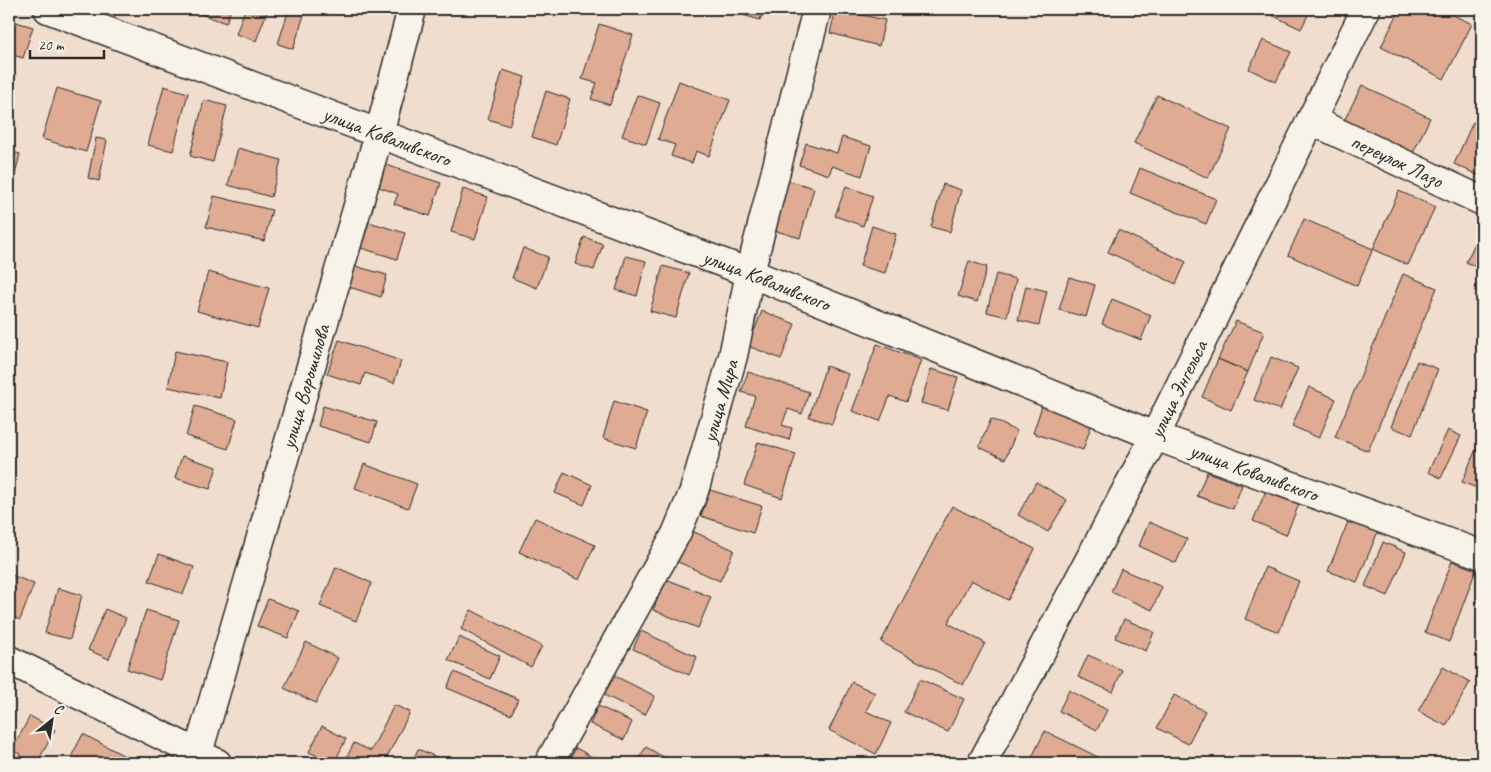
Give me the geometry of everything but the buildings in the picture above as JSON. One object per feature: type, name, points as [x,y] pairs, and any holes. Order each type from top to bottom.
[{"type":"street","name":"улица Коваливского","points":[[48,9],[750,272],[1155,436],[1482,555]]},
{"type":"street","name":"улица Ворошилова","points":[[203,760],[379,134],[412,9]]},
{"type":"street","name":"улица Мира","points":[[549,763],[676,534],[694,491],[733,356],[750,272],[817,9]]},
{"type":"street","name":"улица Энгельса","points":[[982,763],[1155,436],[1366,9]]},
{"type":"street","name":"переулок Лазо","points":[[1311,120],[1482,201]]},
{"type":"street","points":[[9,660],[203,760]]}]
